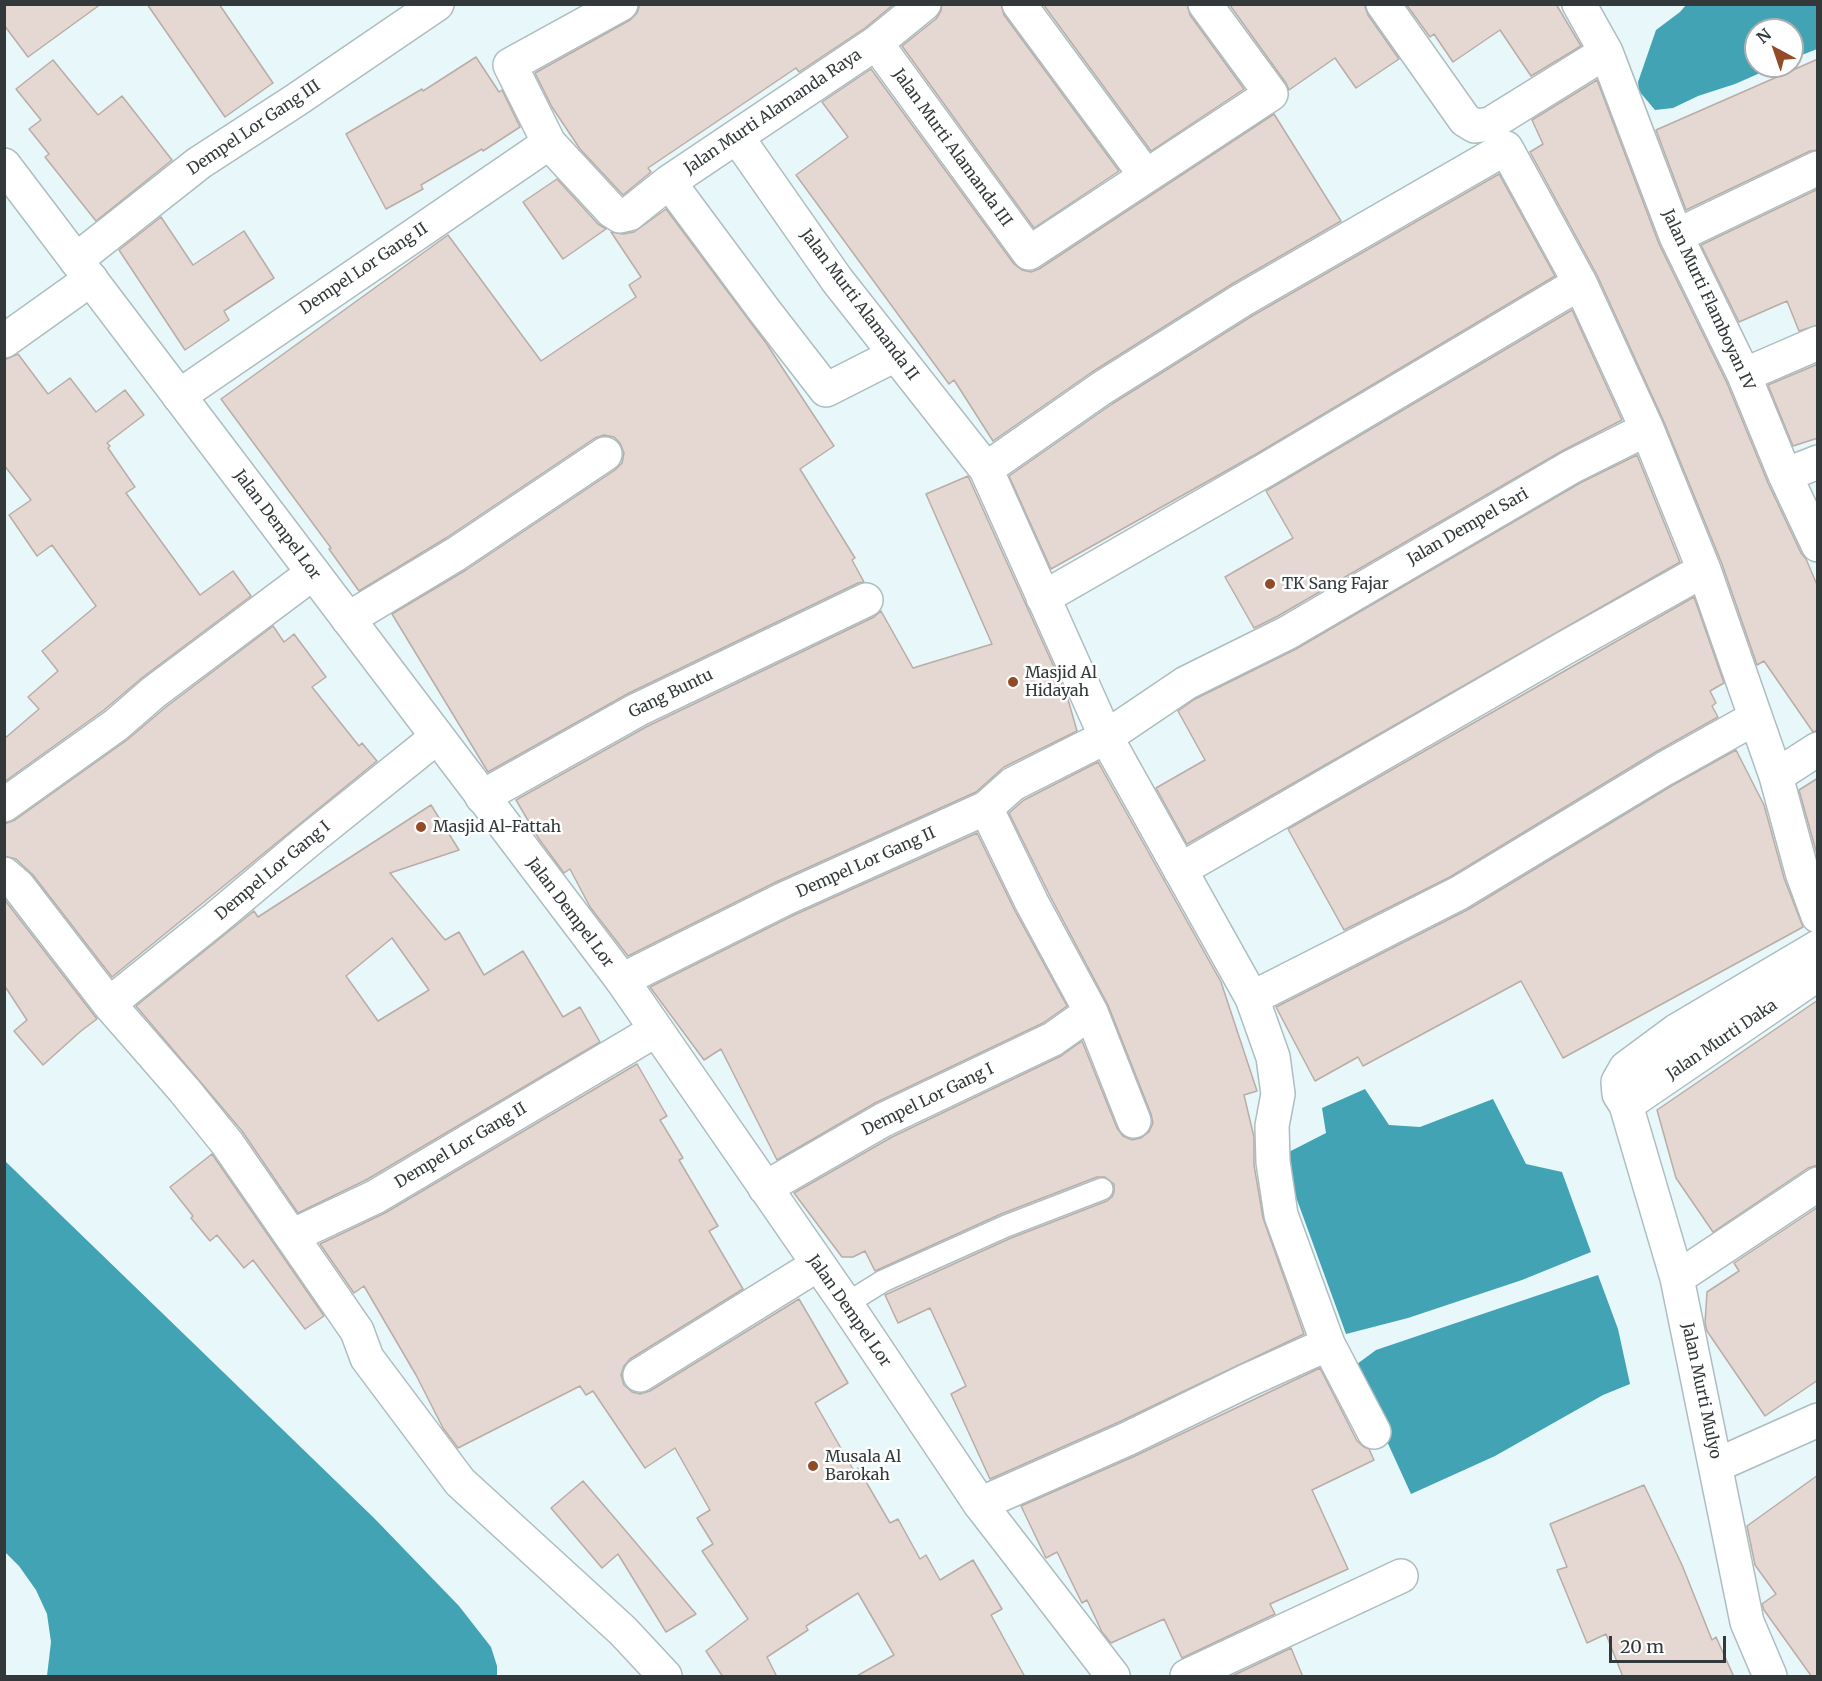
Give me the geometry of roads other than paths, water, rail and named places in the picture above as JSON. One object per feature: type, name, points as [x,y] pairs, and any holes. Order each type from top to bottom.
[{"type":"street","name":"Dempel Lor Gang III","points":[[83,270],[199,163],[437,4]]},
{"type":"street","points":[[549,143],[510,65],[621,4]]},
{"type":"street","name":"Jalan Murti Alamanda Raya","points":[[549,143],[612,211],[620,216],[628,214],[669,182],[876,43],[924,4]]},
{"type":"street","points":[[1019,4],[1146,176],[1271,94],[1205,4]]},
{"type":"street","points":[[1383,4],[1465,120],[1475,126],[1490,124],[1606,52]]},
{"type":"street","name":"Jalan Murti Flamboyan IV","points":[[1579,4],[1606,52],[1676,236],[1744,375],[1785,475],[1818,544]]},
{"type":"street","name":"Jalan Murti Alamanda III","points":[[876,43],[1029,253],[1146,176]]},
{"type":"street","name":"Jalan Murti Alamanda II","points":[[737,137],[837,280],[986,469],[1106,737],[1252,998],[1273,1057],[1278,1094],[1272,1126],[1273,1162],[1281,1215],[1328,1344],[1374,1432]]},
{"type":"street","name":"Dempel Lor Gang II","points":[[179,396],[549,143]]},
{"type":"street","points":[[986,469],[1102,388],[1242,300],[1506,148],[1580,283],[1647,429],[1704,570],[1776,776],[1802,872],[1818,916]]},
{"type":"street","name":"Jalan Dempel Lor","points":[[4,165],[622,980],[846,1304],[980,1504],[1113,1677]]},
{"type":"street","points":[[1676,236],[1818,168]]},
{"type":"street","points":[[669,182],[826,390],[895,355]]},
{"type":"street","points":[[4,341],[83,270]]},
{"type":"street","points":[[1043,598],[1267,469],[1580,283]]},
{"type":"street","points":[[1744,375],[1818,343]]},
{"type":"street","name":"Jalan Dempel Sari","points":[[1106,737],[1186,683],[1287,633],[1571,467],[1647,429]]},
{"type":"street","points":[[348,620],[456,554],[605,454]]},
{"type":"street","points":[[1785,475],[1818,462]]},
{"type":"street","points":[[1180,870],[1704,570]]},
{"type":"street","points":[[4,805],[116,725],[154,692],[313,573]]},
{"type":"street","name":"Gang Buntu","points":[[482,797],[637,710],[866,600]]},
{"type":"street","points":[[1252,998],[1459,893],[1664,769],[1755,718]]},
{"type":"street","name":"Dempel Lor Gang II","points":[[622,980],[784,899],[986,808],[1013,784],[1106,737]]},
{"type":"street","name":"Dempel Lor Gang I","points":[[109,1004],[437,738]]},
{"type":"street","points":[[1776,776],[1818,749]]},
{"type":"street","points":[[986,808],[1032,903],[1091,1012],[1134,1121]]},
{"type":"street","points":[[4,874],[18,886],[109,1004],[227,1143],[357,1331],[367,1358],[460,1482],[623,1631],[665,1677]]},
{"type":"street","name":"Jalan Murti Mulyo","points":[[1770,1677],[1747,1622],[1677,1278],[1626,1105],[1619,1094],[1618,1082],[1626,1068],[1676,1031],[1818,947]]},
{"type":"street","name":"Jalan Murti Daka","points":[[1626,1105],[1818,974]]},
{"type":"street","name":"Dempel Lor Gang I","points":[[765,1188],[883,1120],[1053,1039],[1091,1012]]},
{"type":"street","name":"Dempel Lor Gang II","points":[[292,1236],[375,1197],[656,1030]]},
{"type":"street","points":[[1677,1278],[1818,1184]]},
{"type":"street","points":[[639,1375],[817,1265]]},
{"type":"street","points":[[980,1504],[1127,1439],[1328,1344]]},
{"type":"street","points":[[1717,1466],[1818,1420]]},
{"type":"street","points":[[1187,1677],[1401,1576]]},
{"type":"lane","points":[[846,1304],[883,1281],[965,1244],[1102,1189]]},
{"type":"water","points":[[1686,5],[1817,5],[1817,49],[1804,54],[1804,18],[1744,18],[1744,78],[1749,78],[1698,96],[1673,108],[1655,110],[1639,91],[1638,82],[1656,30]]},
{"type":"water","points":[[1365,1089],[1389,1125],[1420,1127],[1493,1099],[1526,1164],[1562,1172],[1591,1252],[1522,1280],[1408,1318],[1346,1334],[1281,1156],[1326,1133],[1322,1108]]},
{"type":"water","points":[[5,1161],[374,1518],[459,1606],[491,1647],[497,1666],[497,1676],[47,1676],[51,1642],[47,1614],[36,1590],[19,1566],[5,1552]]},
{"type":"water","points":[[1598,1275],[1618,1329],[1630,1384],[1603,1395],[1495,1456],[1411,1494],[1353,1367],[1376,1350]]},
{"type":"place","name":"TK Sang Fajar","points":[[1270,584]]},
{"type":"place","name":"Masjid Al Hidayah","points":[[1013,682]]},
{"type":"place","name":"Masjid Al-Fattah","points":[[421,827]]},
{"type":"place","name":"Musala Al Barokah","points":[[813,1466]]}]
